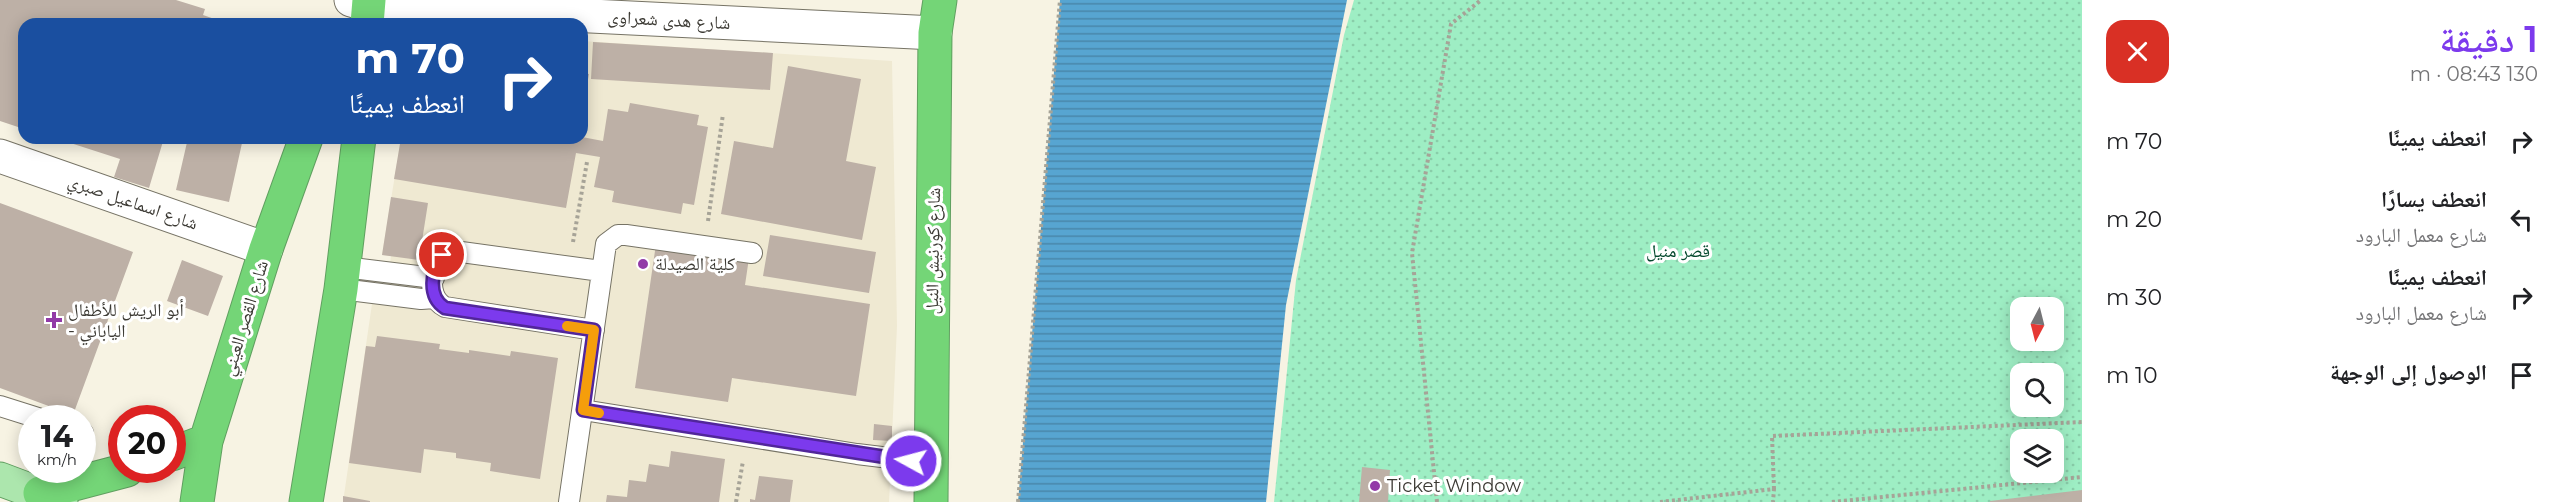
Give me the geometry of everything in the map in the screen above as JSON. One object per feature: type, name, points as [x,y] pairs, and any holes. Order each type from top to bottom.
[{"type":"highway","name":"شارع كورنيش النيل","points":[[931,502],[935,33],[940,0]]},
{"type":"highway","name":"شارع القصر العيني","points":[[197,502],[206,441],[266,249],[304,144]]},
{"type":"highway","points":[[306,502],[342,278],[358,144]]},
{"type":"highway","points":[[186,449],[206,441]]},
{"type":"highway","points":[[51,498],[108,477]]},
{"type":"main road","points":[[0,479],[51,498]]},
{"type":"street","name":"شارع هدى شعراوى","points":[[362,11],[544,18]]},
{"type":"street","name":"شارع هدى شعراوى","points":[[588,20],[935,33]]},
{"type":"street","name":"شارع اسماعيل صبري","points":[[0,156],[266,249]]},
{"type":"lane","points":[[569,502],[606,244],[618,235],[752,253]]},
{"type":"lane","points":[[594,330],[445,308],[435,298],[432,290],[438,260],[442,255],[454,251],[601,271]]},
{"type":"lane","points":[[342,278],[434,278]]},
{"type":"lane","points":[[342,278],[421,299],[435,298]]},
{"type":"lane","points":[[0,406],[18,412]]},
{"type":"lane","points":[[583,410],[931,464]]},
{"type":"path","points":[[1018,502],[1060,0]]},
{"type":"path","points":[[1437,502],[1412,253],[1451,24],[1481,0]]},
{"type":"path","points":[[704,246],[723,114]]},
{"type":"path","points":[[569,267],[587,162]]},
{"type":"path","points":[[1773,502],[1772,436],[2082,422]]},
{"type":"path","points":[[736,502],[746,436]]},
{"type":"path","points":[[1832,502],[2082,477]]},
{"type":"path","points":[[1660,502],[1774,489]]},
{"type":"shaded area","name":"كلية الصيدلة","points":[[588,41],[892,61],[897,326],[889,502],[343,502],[372,304],[385,305],[391,256],[382,255],[400,144],[588,144]]},
{"type":"green space","name":"قصر منيل","points":[[1354,0],[2082,0],[2082,502],[1274,502],[1296,280],[1344,35]]},
{"type":"water","points":[[1060,0],[1347,0],[1286,305],[1266,502],[1018,502]]},
{"type":"building","points":[[0,0],[176,0],[205,9],[203,15],[212,18],[18,18],[18,127],[0,121]]},
{"type":"building","points":[[593,42],[773,53],[770,90],[591,79]]},
{"type":"building","points":[[788,66],[861,79],[846,161],[876,167],[862,240],[721,214],[734,141],[773,148]]},
{"type":"building","points":[[630,103],[699,115],[697,125],[708,127],[694,205],[683,203],[681,214],[612,202],[614,191],[594,187],[600,157],[576,153],[566,208],[394,179],[400,144],[588,144],[588,138],[603,141],[608,109],[628,112]]},
{"type":"building","points":[[74,144],[162,144],[149,188],[114,177],[120,159]]},
{"type":"building","points":[[187,144],[242,144],[229,202],[176,190]]},
{"type":"building","points":[[391,197],[428,203],[419,260],[382,255]]},
{"type":"building","name":"أبو الريش للأطفال - الياباني","points":[[0,203],[133,252],[77,405],[46,405],[0,388]]},
{"type":"building","points":[[770,235],[876,252],[869,293],[763,276]]},
{"type":"building","points":[[656,244],[749,258],[745,285],[870,304],[856,396],[732,378],[728,402],[635,388]]},
{"type":"building","points":[[182,260],[223,276],[208,316],[167,301]]},
{"type":"building","points":[[377,336],[440,344],[439,349],[469,353],[469,350],[510,356],[511,351],[558,358],[540,479],[490,471],[491,463],[456,458],[456,453],[424,449],[421,473],[349,463],[366,346],[375,347]]},
{"type":"building","points":[[874,424],[892,426],[892,441],[873,440]]},
{"type":"building","points":[[671,451],[725,459],[719,502],[606,502],[607,495],[627,497],[629,480],[646,482],[649,464],[669,467]]},
{"type":"building","name":"Ticket Window","points":[[1362,467],[1390,470],[1388,502],[1359,502]]},
{"type":"building","points":[[759,476],[793,480],[790,502],[750,502],[750,499],[755,500]]},
{"type":"building","points":[[2082,490],[2082,502],[1990,502],[1990,501]]},
{"type":"building","points":[[343,496],[370,501],[370,502],[343,502]]},
{"type":"slow traffic","points":[[567,326],[594,330],[583,410],[599,413]]},
{"type":"place","name":"كلية الصيدلة","points":[[643,264]]},
{"type":"place","name":"أبو الريش للأطفال - الياباني","points":[[54,320]]},
{"type":"place","name":"Ticket Window","points":[[1375,486]]},
{"type":"route","points":[[442,255],[436,267],[432,290],[437,302],[445,308],[594,330],[583,410],[911,461]]}]
